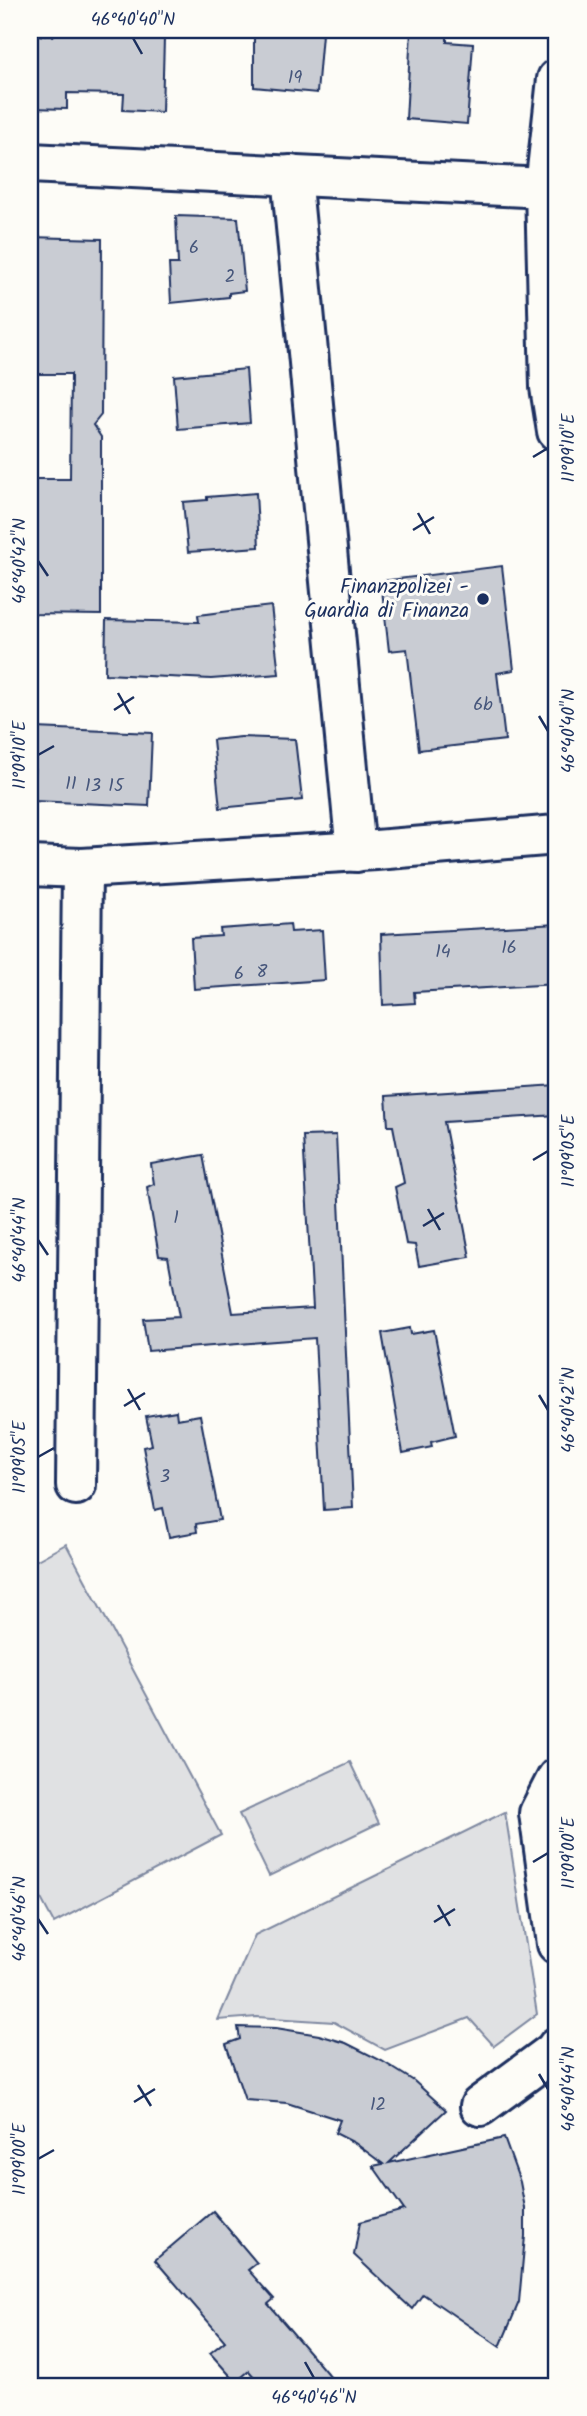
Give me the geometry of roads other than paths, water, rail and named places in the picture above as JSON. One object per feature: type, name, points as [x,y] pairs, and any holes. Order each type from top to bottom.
[{"type":"street","points":[[557,79],[545,188],[550,387],[557,431]]},
{"type":"street","points":[[30,163],[545,188]]},
{"type":"street","points":[[290,174],[356,852]]},
{"type":"street","points":[[30,866],[82,868],[356,852],[557,835]]},
{"type":"street","points":[[76,1485],[82,868]]},
{"type":"street","points":[[557,1778],[539,1813],[557,1944]]},
{"type":"street","points":[[480,2106],[557,2047]]},
{"type":"place","name":"Finanzpolizei - Guardia di Finanza","points":[[483,599]]}]
